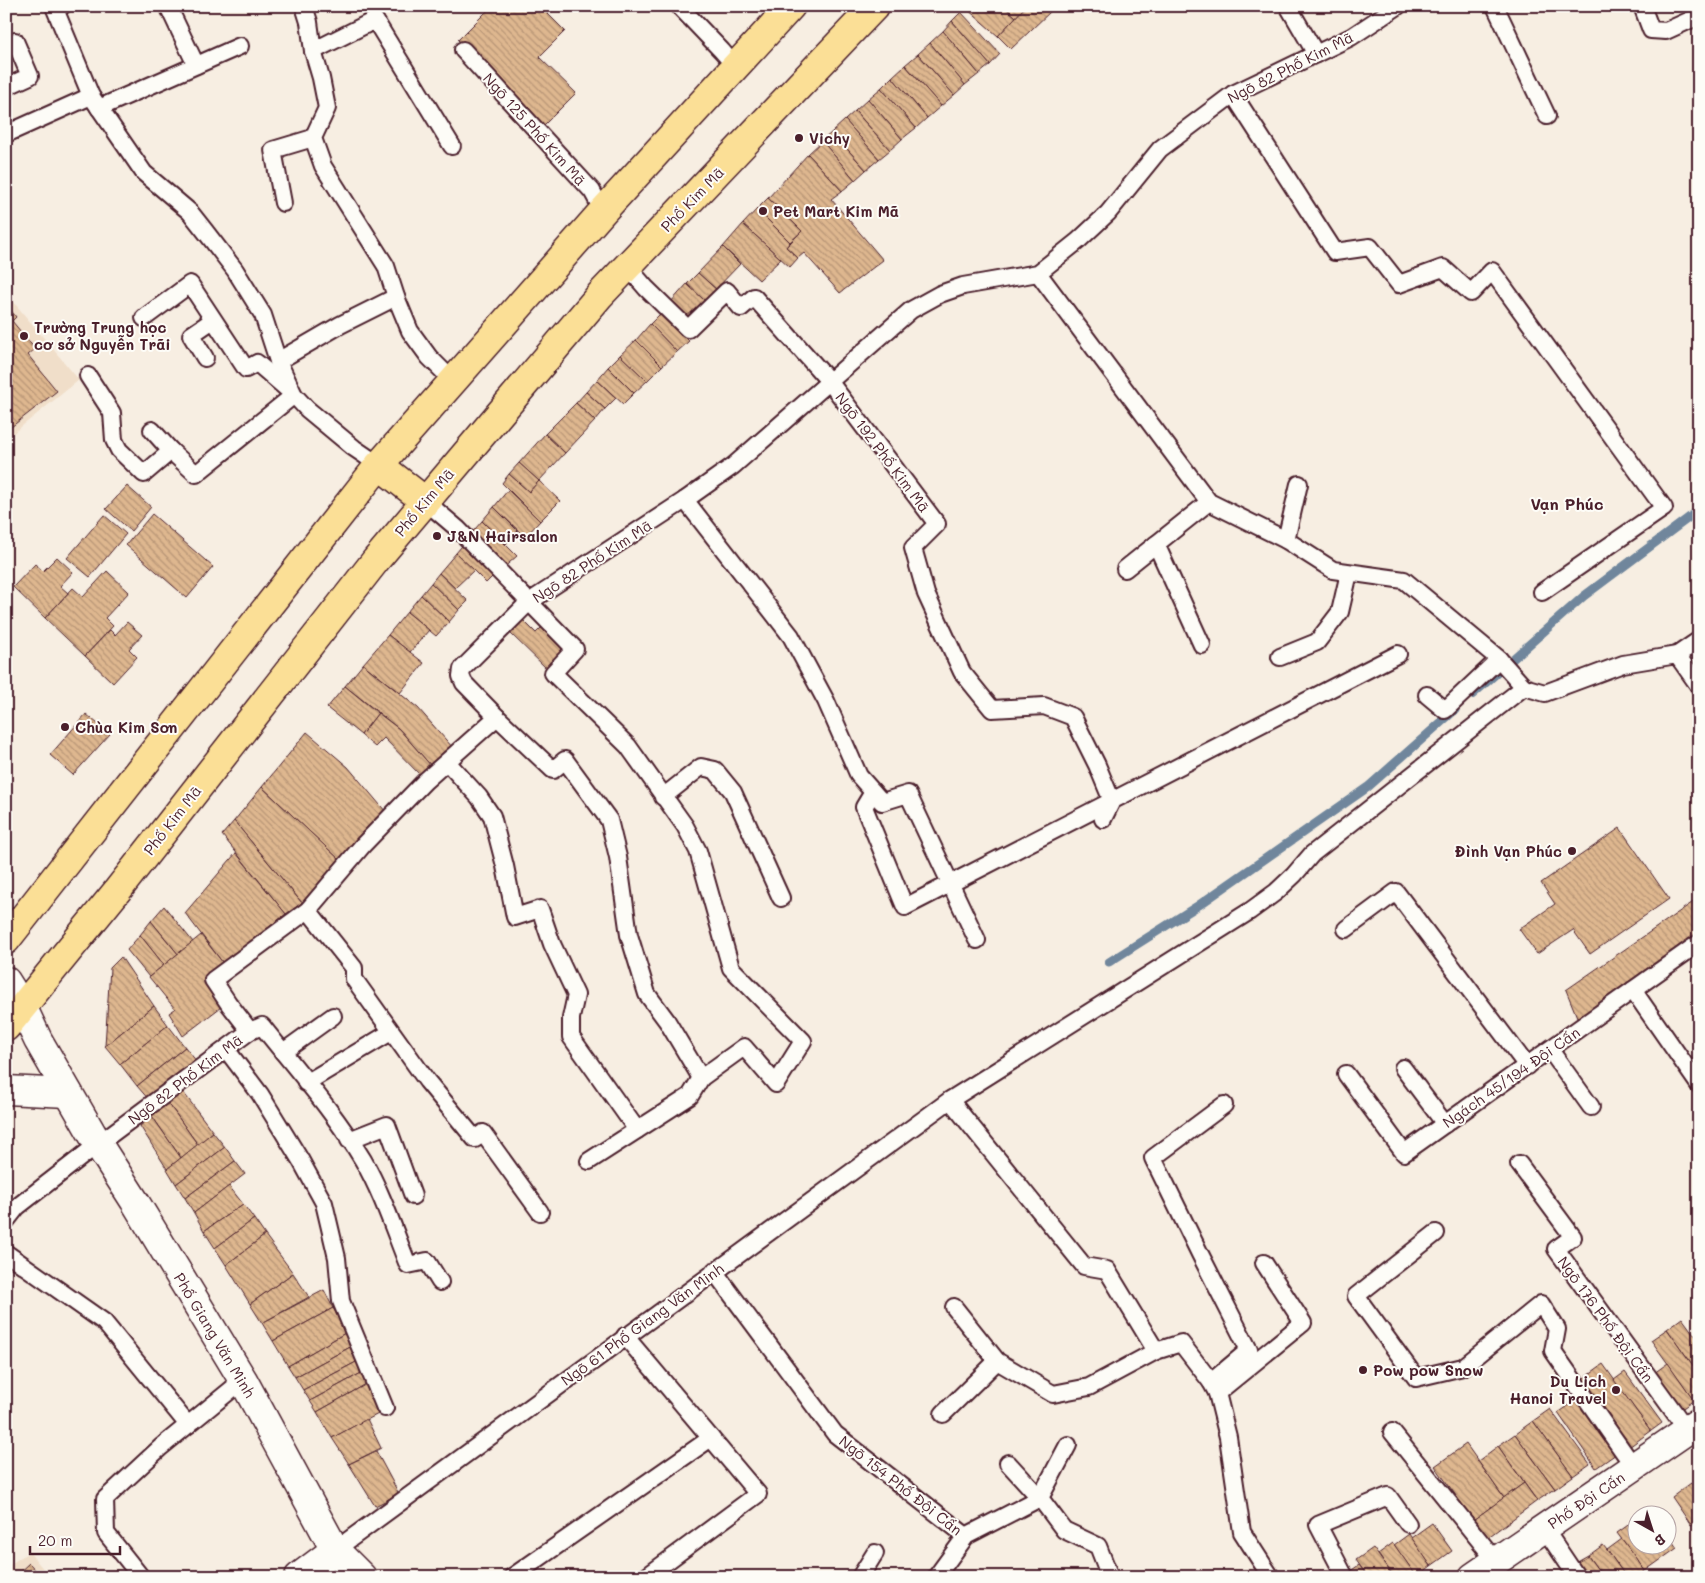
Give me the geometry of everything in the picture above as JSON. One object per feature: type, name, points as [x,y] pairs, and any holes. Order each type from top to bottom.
[{"type":"main road","points":[[6,940],[379,465],[603,211],[791,6]]},
{"type":"main road","name":"Phố Kim Mã","points":[[15,1017],[376,560],[600,295],[875,6]]},
{"type":"main road","points":[[379,465],[425,501]]},
{"type":"street","name":"Phố Giang Văn Minh","points":[[6,981],[15,1017],[38,1040],[98,1144],[242,1380],[335,1550],[362,1577]]},
{"type":"street","points":[[6,1090],[68,1093]]},
{"type":"street","name":"Phố Đội Cấn","points":[[1473,1577],[1693,1426]]},
{"type":"street","points":[[299,1577],[335,1550]]},
{"type":"lane","points":[[62,6],[55,10],[95,102],[144,173],[190,212],[235,270],[263,315],[278,361],[294,396]]},
{"type":"lane","points":[[168,6],[196,65]]},
{"type":"lane","points":[[304,6],[327,108],[313,138],[323,166],[386,266],[410,331],[429,358],[454,381]]},
{"type":"lane","points":[[679,6],[735,66]]},
{"type":"lane","points":[[1288,6],[1316,54]]},
{"type":"lane","name":"Ngõ 82 Phố Kim Mã","points":[[6,1221],[17,1207],[250,1031],[213,980],[308,910],[363,845],[447,762],[497,717],[464,683],[461,676],[462,669],[529,602],[685,500],[733,466],[911,310],[940,294],[963,286],[1038,273],[1078,241],[1108,213],[1160,149],[1233,94],[1351,37],[1398,6]]},
{"type":"lane","points":[[1495,6],[1547,116]]},
{"type":"lane","points":[[1642,6],[1652,30],[1666,31],[1699,16]]},
{"type":"lane","points":[[313,51],[375,20],[452,146]]},
{"type":"lane","points":[[6,87],[30,76],[15,41]]},
{"type":"lane","points":[[6,134],[196,65],[240,46]]},
{"type":"lane","name":"Ngõ 125 Phố Kim Mã","points":[[463,50],[592,191],[603,211]]},
{"type":"lane","points":[[1233,94],[1335,252],[1370,247],[1399,284],[1443,268],[1471,293],[1492,270],[1664,508],[1542,592]]},
{"type":"lane","points":[[282,203],[273,150],[313,138]]},
{"type":"lane","name":"Ngõ 192 Phố Kim Mã","points":[[628,266],[646,288],[688,329],[727,291],[741,308],[754,297],[829,381],[937,524],[913,548],[926,594],[962,672],[992,709],[1044,706],[1073,717],[1098,765],[1112,801]]},
{"type":"lane","points":[[1038,273],[1208,502],[1286,540],[1333,570],[1404,580],[1499,659],[1524,687],[1545,693],[1623,664],[1677,655],[1699,640]]},
{"type":"lane","points":[[144,318],[190,284],[246,369],[256,363],[354,448],[379,465]]},
{"type":"lane","points":[[278,361],[340,325],[396,297]]},
{"type":"lane","points":[[205,358],[191,335],[213,320]]},
{"type":"lane","points":[[88,376],[112,413],[114,440],[119,450],[144,474],[170,451]]},
{"type":"lane","points":[[152,430],[170,451],[196,474],[294,396]]},
{"type":"lane","points":[[1286,540],[1299,484]]},
{"type":"lane","points":[[685,500],[791,636],[826,701],[859,776],[882,802],[908,794],[976,940]]},
{"type":"lane","points":[[425,501],[458,529],[575,649],[553,673],[628,746],[685,826],[698,851],[731,968],[802,1041],[776,1084],[744,1047],[701,1078],[690,1096],[589,1161]]},
{"type":"lane","points":[[1125,569],[1208,502]]},
{"type":"lane","points":[[1156,544],[1202,645]]},
{"type":"lane","points":[[1280,657],[1317,642],[1340,612],[1348,573]]},
{"type":"lane","points":[[873,792],[864,807],[905,907],[1398,654]]},
{"type":"lane","points":[[1677,655],[1698,681]]},
{"type":"lane","points":[[1427,695],[1445,710],[1499,659]]},
{"type":"lane","name":"Ngõ 61 Phố Giang Văn Minh","points":[[335,1550],[950,1100],[1250,911],[1276,892],[1312,854],[1524,687]]},
{"type":"lane","points":[[497,717],[553,770],[565,760],[609,820],[618,857],[629,935],[647,994],[667,1021],[701,1078]]},
{"type":"lane","points":[[447,762],[479,797],[492,816],[505,866],[515,917],[540,909],[552,944],[576,995],[571,1018],[571,1037],[637,1130]]},
{"type":"lane","points":[[663,797],[701,767],[714,770],[733,792],[781,898]]},
{"type":"lane","points":[[1103,819],[1112,801]]},
{"type":"lane","points":[[1346,928],[1396,892],[1527,1066]]},
{"type":"lane","points":[[308,910],[354,968],[354,979],[426,1082],[475,1139],[483,1133],[540,1212]]},
{"type":"lane","name":"Ngách 45/194 Đội Cấn","points":[[1346,1074],[1404,1153],[1699,943]]},
{"type":"lane","points":[[1634,990],[1699,1085]]},
{"type":"lane","points":[[282,1052],[333,1016]]},
{"type":"lane","points":[[250,1031],[262,1026],[341,1126],[363,1161],[379,1192],[408,1265],[427,1261],[440,1282]]},
{"type":"lane","points":[[306,1083],[391,1032]]},
{"type":"lane","points":[[226,1049],[260,1094],[324,1203],[337,1258],[341,1301],[385,1408]]},
{"type":"lane","points":[[1550,1050],[1591,1107]]},
{"type":"lane","points":[[1403,1068],[1446,1124]]},
{"type":"lane","points":[[950,1100],[1084,1266],[1107,1270],[1156,1351]]},
{"type":"lane","points":[[1214,1388],[1249,1350],[1153,1158],[1224,1105]]},
{"type":"lane","points":[[350,1140],[387,1125],[413,1196]]},
{"type":"lane","name":"Ngõ 176 Phố Đội Cấn","points":[[1519,1164],[1573,1237],[1556,1249],[1693,1426]]},
{"type":"lane","points":[[1436,1233],[1356,1296],[1416,1378],[1463,1367],[1541,1304],[1557,1328],[1553,1351],[1634,1468]]},
{"type":"lane","points":[[6,1253],[104,1322],[188,1425]]},
{"type":"lane","points":[[1214,1388],[1303,1323],[1264,1263]]},
{"type":"lane","name":"Ngõ 154 Phố Đội Cấn","points":[[714,1271],[835,1434],[966,1536],[1040,1498]]},
{"type":"lane","points":[[954,1307],[997,1361],[1053,1394],[1089,1387],[1156,1351],[1181,1343],[1214,1388],[1228,1437],[1242,1532],[1271,1577]]},
{"type":"lane","points":[[625,1336],[758,1494],[646,1577]]},
{"type":"lane","points":[[943,1414],[997,1361]]},
{"type":"lane","points":[[141,1577],[106,1533],[104,1499],[162,1447],[242,1380]]},
{"type":"lane","points":[[1392,1432],[1496,1561]]},
{"type":"lane","points":[[512,1577],[711,1438]]},
{"type":"lane","points":[[1040,1498],[1068,1445]]},
{"type":"lane","points":[[1008,1463],[1040,1498],[1064,1530],[1098,1546],[1110,1577]]},
{"type":"lane","points":[[1345,1577],[1318,1525],[1388,1496],[1408,1524]]},
{"type":"lane","points":[[1544,1528],[1577,1577]]},
{"type":"lane","points":[[936,1577],[966,1536]]},
{"type":"lane","points":[[860,1577],[876,1553]]},
{"type":"shaded area","name":"Trường Trung học cơ sở Nguyễn Trãi","points":[[6,293],[79,380],[6,439]]},
{"type":"shaded area","points":[[29,1552],[50,1577],[6,1577],[6,1567]]},
{"type":"building","points":[[492,6],[540,6],[565,31],[539,57],[576,93],[544,125],[458,40]]},
{"type":"building","points":[[969,6],[1004,6],[1016,17],[998,36],[967,9]]},
{"type":"building","points":[[1004,6],[1026,6],[1016,17]]},
{"type":"building","points":[[1026,6],[1046,6],[1051,11],[1011,49],[998,36]]},
{"type":"building","points":[[961,12],[1000,54],[990,65],[952,21]]},
{"type":"building","points":[[952,21],[990,65],[979,74],[943,31]]},
{"type":"building","points":[[943,31],[979,74],[965,85],[930,43]]},
{"type":"building","points":[[930,43],[965,85],[954,95],[918,54]]},
{"type":"building","points":[[918,54],[954,95],[941,106],[905,65]]},
{"type":"building","points":[[905,65],[941,106],[927,118],[892,77]]},
{"type":"building","points":[[892,77],[927,118],[916,128],[881,88]]},
{"type":"building","points":[[881,88],[916,128],[902,139],[868,99]]},
{"type":"building","points":[[868,99],[902,139],[890,150],[855,111]]},
{"type":"building","points":[[855,111],[890,150],[879,159],[845,120]]},
{"type":"building","points":[[845,120],[879,159],[866,170],[832,132]]},
{"type":"building","points":[[832,132],[866,170],[855,180],[822,141]]},
{"type":"building","points":[[822,141],[855,180],[842,191],[808,154]]},
{"type":"building","points":[[808,154],[842,191],[831,199],[883,260],[840,293],[804,253],[798,258],[786,247],[802,231],[768,198]]},
{"type":"building","points":[[768,198],[802,231],[790,242],[757,209]]},
{"type":"building","points":[[757,209],[790,242],[786,247],[798,258],[790,267],[743,224]]},
{"type":"building","points":[[743,224],[781,259],[759,280],[723,247]]},
{"type":"building","points":[[723,247],[740,264],[716,289],[698,273]]},
{"type":"building","points":[[698,273],[720,293],[709,305],[687,284]]},
{"type":"building","points":[[687,284],[705,301],[688,320],[670,303]]},
{"type":"building","points":[[6,304],[16,317],[12,321],[35,349],[28,355],[57,391],[6,431]]},
{"type":"building","points":[[664,310],[677,329],[689,341],[677,352],[650,324]]},
{"type":"building","points":[[650,324],[677,352],[662,366],[636,340]]},
{"type":"building","points":[[636,340],[662,366],[647,381],[620,355]]},
{"type":"building","points":[[620,355],[647,381],[634,393],[608,367]]},
{"type":"building","points":[[608,367],[634,393],[623,404],[597,380]]},
{"type":"building","points":[[597,380],[616,398],[605,409],[586,392]]},
{"type":"building","points":[[586,392],[605,409],[595,421],[576,403]]},
{"type":"building","points":[[576,403],[595,421],[565,453],[545,434]]},
{"type":"building","points":[[545,434],[565,453],[539,481],[519,463]]},
{"type":"building","points":[[519,463],[539,481],[529,492],[509,474]]},
{"type":"building","points":[[509,474],[529,492],[539,481],[560,501],[540,521],[502,483]]},
{"type":"building","points":[[127,486],[151,507],[131,531],[106,509]]},
{"type":"building","points":[[508,490],[540,521],[525,537],[494,507]]},
{"type":"building","points":[[494,507],[518,531],[506,544],[482,521]]},
{"type":"building","points":[[152,514],[213,567],[187,598],[126,545]]},
{"type":"building","points":[[104,515],[126,534],[90,577],[67,558]]},
{"type":"building","points":[[482,521],[517,556],[501,570],[469,536]]},
{"type":"building","points":[[466,541],[496,573],[486,583],[456,553]]},
{"type":"building","points":[[456,553],[474,570],[455,588],[439,573]]},
{"type":"building","points":[[57,557],[73,572],[60,586],[68,593],[45,618],[13,587],[35,564],[43,571]]},
{"type":"building","points":[[107,571],[129,592],[105,618],[113,626],[85,656],[45,618],[73,588],[83,597]]},
{"type":"building","points":[[439,573],[468,601],[459,610],[431,583]]},
{"type":"building","points":[[431,583],[459,610],[449,622],[421,595]]},
{"type":"building","points":[[421,595],[449,622],[436,636],[407,612]]},
{"type":"building","points":[[407,612],[429,630],[410,652],[388,635]]},
{"type":"building","points":[[522,619],[536,633],[546,623],[570,646],[547,669],[509,632]]},
{"type":"building","points":[[127,622],[142,635],[129,649],[137,657],[113,683],[85,656],[110,630],[115,635]]},
{"type":"building","points":[[388,635],[424,663],[400,693],[363,664]]},
{"type":"building","points":[[363,664],[418,708],[453,748],[432,767],[399,729],[345,686]]},
{"type":"building","points":[[345,686],[378,713],[361,735],[327,708]]},
{"type":"building","points":[[378,713],[399,729],[432,767],[421,776],[384,738],[375,747],[361,735]]},
{"type":"building","points":[[86,714],[110,734],[73,775],[50,755]]},
{"type":"building","points":[[307,732],[348,767],[386,812],[342,862],[262,787]]},
{"type":"building","points":[[262,787],[342,862],[302,903],[234,821]]},
{"type":"building","points":[[234,821],[302,903],[286,914],[222,835]]},
{"type":"building","points":[[1620,828],[1669,899],[1590,954],[1573,930],[1537,954],[1519,929],[1555,904],[1541,883]]},
{"type":"building","points":[[236,853],[286,914],[223,963],[185,913]]},
{"type":"building","points":[[1699,898],[1699,936],[1579,1022],[1566,990]]},
{"type":"building","points":[[164,906],[193,942],[178,954],[151,921]]},
{"type":"building","points":[[151,921],[178,954],[164,965],[140,935]]},
{"type":"building","points":[[140,935],[164,965],[149,977],[127,950]]},
{"type":"building","points":[[201,935],[223,963],[225,1004],[183,1036],[169,1013],[175,1009],[149,977]]},
{"type":"building","points":[[121,957],[154,1006],[105,1046],[110,968]]},
{"type":"building","points":[[154,1006],[168,1025],[120,1064],[105,1046]]},
{"type":"building","points":[[168,1025],[185,1047],[137,1086],[120,1064]]},
{"type":"building","points":[[185,1047],[197,1062],[150,1101],[137,1086]]},
{"type":"building","points":[[183,1092],[213,1132],[198,1145],[168,1103]]},
{"type":"building","points":[[168,1103],[198,1145],[181,1158],[152,1116]]},
{"type":"building","points":[[152,1116],[181,1158],[167,1169],[140,1126]]},
{"type":"building","points":[[213,1132],[225,1147],[176,1184],[167,1169]]},
{"type":"building","points":[[225,1147],[235,1161],[185,1198],[176,1184]]},
{"type":"building","points":[[235,1161],[245,1174],[194,1213],[185,1198]]},
{"type":"building","points":[[229,1186],[243,1204],[204,1231],[194,1213]]},
{"type":"building","points":[[243,1204],[254,1219],[215,1248],[204,1231]]},
{"type":"building","points":[[254,1219],[265,1235],[226,1265],[215,1248]]},
{"type":"building","points":[[265,1235],[293,1273],[250,1304],[226,1265]]},
{"type":"building","points":[[293,1273],[309,1297],[262,1323],[250,1304]]},
{"type":"building","points":[[324,1290],[333,1308],[273,1341],[262,1323]]},
{"type":"building","points":[[333,1308],[347,1332],[288,1366],[273,1341]]},
{"type":"building","points":[[1682,1318],[1699,1341],[1699,1374],[1667,1329]]},
{"type":"building","points":[[1667,1329],[1699,1374],[1699,1397],[1694,1400],[1651,1340]]},
{"type":"building","points":[[347,1332],[354,1345],[295,1377],[288,1366]]},
{"type":"building","points":[[354,1345],[360,1360],[303,1390],[295,1377]]},
{"type":"building","points":[[360,1360],[365,1371],[310,1401],[303,1390]]},
{"type":"building","points":[[1668,1363],[1694,1400],[1676,1413],[1650,1376]]},
{"type":"building","points":[[1603,1364],[1651,1431],[1629,1447],[1581,1380]]},
{"type":"building","points":[[365,1371],[370,1382],[317,1412],[310,1401]]},
{"type":"building","points":[[1625,1372],[1662,1423],[1651,1431],[1614,1380]]},
{"type":"building","points":[[370,1382],[384,1411],[332,1438],[317,1412]]},
{"type":"building","points":[[1577,1400],[1616,1454],[1596,1468],[1558,1413]]},
{"type":"building","points":[[1550,1409],[1590,1464],[1573,1476],[1533,1421]]},
{"type":"building","points":[[367,1419],[381,1448],[349,1464],[332,1438]]},
{"type":"building","points":[[1533,1421],[1573,1476],[1555,1489],[1515,1434]]},
{"type":"building","points":[[1515,1434],[1555,1489],[1537,1501],[1498,1446]]},
{"type":"building","points":[[1466,1444],[1504,1498],[1473,1520],[1435,1466]]},
{"type":"building","points":[[1498,1446],[1524,1483],[1504,1498],[1478,1461]]},
{"type":"building","points":[[376,1451],[399,1494],[375,1506],[349,1464]]},
{"type":"building","points":[[1524,1483],[1537,1501],[1487,1538],[1473,1520]]},
{"type":"building","points":[[1691,1483],[1699,1494],[1699,1520],[1691,1525],[1672,1497]]},
{"type":"building","points":[[1432,1523],[1452,1551],[1431,1566],[1411,1538]]},
{"type":"building","points":[[1628,1525],[1628,1548],[1617,1533]]},
{"type":"building","points":[[1409,1534],[1431,1566],[1417,1577],[1394,1545]]},
{"type":"building","points":[[1622,1539],[1628,1547],[1628,1556],[1634,1556],[1645,1571],[1636,1577],[1626,1577],[1607,1550]]},
{"type":"building","points":[[1393,1543],[1417,1577],[1394,1577],[1378,1554]]},
{"type":"building","points":[[1603,1545],[1626,1577],[1603,1577],[1588,1556]]},
{"type":"building","points":[[1373,1548],[1394,1577],[1368,1577],[1356,1560]]},
{"type":"building","points":[[1588,1556],[1603,1577],[1582,1577],[1574,1564]]},
{"type":"building","points":[[1634,1556],[1666,1556],[1645,1571]]},
{"type":"building","points":[[29,1563],[42,1577],[14,1577]]},
{"type":"building","points":[[1359,1565],[1368,1577],[1351,1577],[1349,1572]]},
{"type":"waterway","points":[[1472,695],[1584,596],[1699,510]]},
{"type":"waterway","points":[[1109,962],[1199,905],[1368,787],[1455,710]]},
{"type":"place","name":"Vichy","points":[[799,138]]},
{"type":"place","name":"Pet Mart Kim Mã","points":[[763,211]]},
{"type":"place","name":"Trường Trung học cơ sở Nguyễn Trãi","points":[[24,336]]},
{"type":"place","name":"J&N Hairsalon","points":[[437,536]]},
{"type":"place","name":"Chùa Kim Sơn","points":[[65,727]]},
{"type":"place","name":"Đình Vạn Phúc","points":[[1572,851]]},
{"type":"place","name":"Pow pow Snow","points":[[1363,1370]]},
{"type":"place","name":"Du Lịch Hanoi Travel","points":[[1616,1390]]},
{"type":"district","name":"Vạn Phúc","points":[[1567,503]]}]
